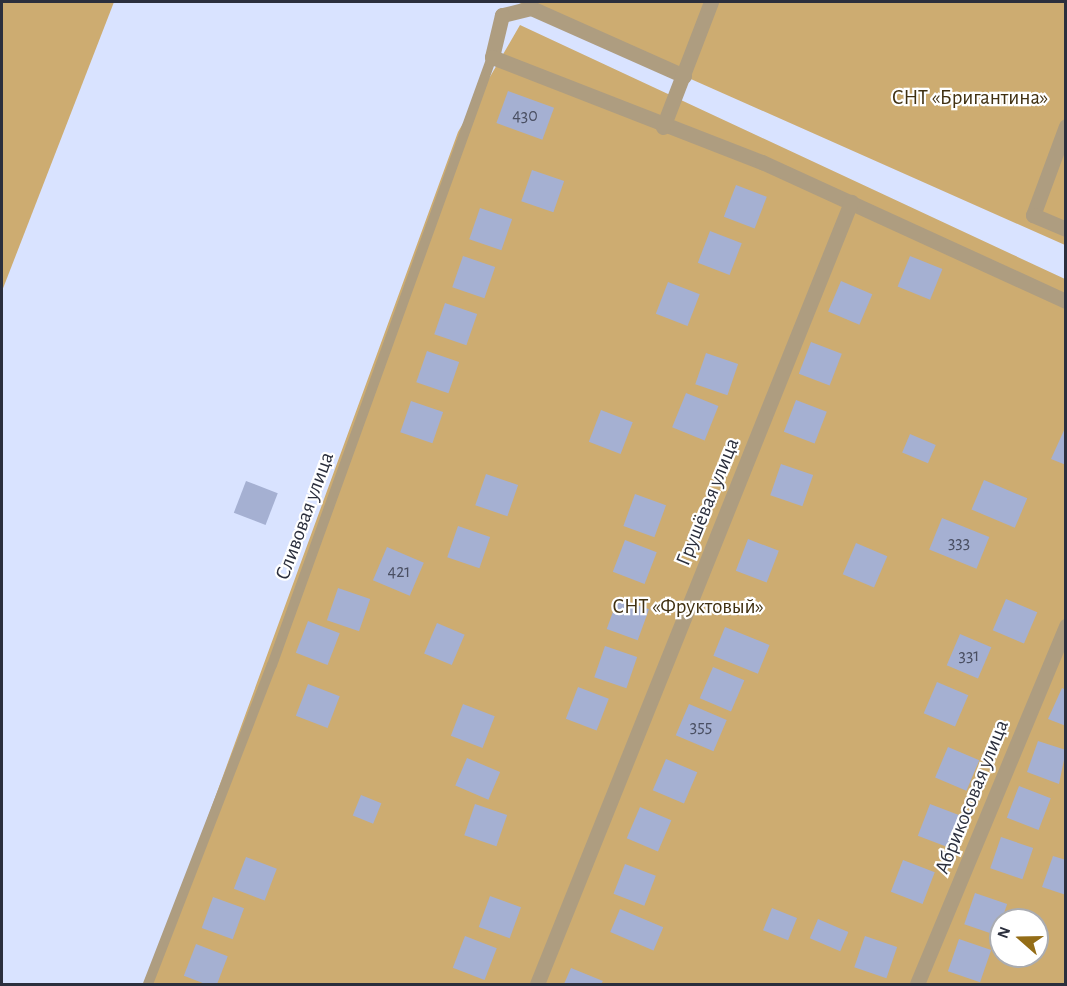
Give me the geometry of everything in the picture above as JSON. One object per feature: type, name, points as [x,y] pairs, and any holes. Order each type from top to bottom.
[{"type":"street","points":[[663,127],[711,2]]},
{"type":"street","points":[[684,76],[531,8],[502,15],[492,57],[663,127],[762,162],[1065,301]]},
{"type":"street","points":[[1065,126],[1032,215],[1065,229]]},
{"type":"street","name":"Грушёвая улица","points":[[537,984],[851,202]]},
{"type":"street","name":"Абрикосовая улица","points":[[917,984],[1065,626]]},
{"type":"lane","name":"Сливовая улица","points":[[148,984],[272,665],[492,57]]},
{"type":"green space","points":[[2,2],[114,2],[2,291]]},
{"type":"green space","name":"СНТ «Бригантина»","points":[[517,2],[1065,2],[1065,245],[684,76]]},
{"type":"green space","name":"СНТ «Фруктовый»","points":[[520,25],[1065,279],[1065,984],[147,984],[458,132]]},
{"type":"building","points":[[508,91],[554,108],[542,140],[496,123]]},
{"type":"building","points":[[532,170],[564,181],[553,212],[521,201]]},
{"type":"building","points":[[736,185],[767,197],[755,229],[724,217]]},
{"type":"building","points":[[480,208],[512,219],[501,250],[469,239]]},
{"type":"building","points":[[710,231],[742,243],[730,275],[698,263]]},
{"type":"building","points":[[463,256],[495,267],[484,298],[452,287]]},
{"type":"building","points":[[910,256],[942,269],[930,300],[898,287]]},
{"type":"building","points":[[841,281],[872,294],[859,325],[828,311]]},
{"type":"building","points":[[668,282],[700,294],[688,326],[656,314]]},
{"type":"building","points":[[445,303],[477,314],[466,345],[434,334]]},
{"type":"building","points":[[811,342],[842,354],[830,386],[799,374]]},
{"type":"building","points":[[427,351],[459,362],[448,393],[416,382]]},
{"type":"building","points":[[706,353],[738,364],[727,395],[695,384]]},
{"type":"building","points":[[686,393],[718,406],[705,440],[672,427]]},
{"type":"building","points":[[796,400],[827,412],[815,444],[784,432]]},
{"type":"building","points":[[411,401],[443,412],[432,443],[400,432]]},
{"type":"building","points":[[601,410],[633,422],[621,454],[589,442]]},
{"type":"building","points":[[1066,426],[1066,465],[1051,459]]},
{"type":"building","points":[[910,434],[936,445],[928,463],[902,452]]},
{"type":"building","points":[[781,464],[813,475],[802,506],[770,495]]},
{"type":"building","points":[[486,474],[518,485],[507,516],[475,505]]},
{"type":"building","points":[[984,480],[1027,498],[1015,528],[971,509]]},
{"type":"building","points":[[246,481],[278,493],[266,525],[234,513]]},
{"type":"building","points":[[635,494],[666,505],[654,537],[623,526]]},
{"type":"building","points":[[942,518],[989,537],[977,569],[929,550]]},
{"type":"building","points":[[458,526],[490,537],[479,568],[447,557]]},
{"type":"building","points":[[748,539],[779,551],[767,583],[736,571]]},
{"type":"building","points":[[625,540],[657,552],[645,584],[613,572]]},
{"type":"building","points":[[856,543],[887,556],[874,588],[843,574]]},
{"type":"building","points":[[387,547],[424,563],[410,596],[373,580]]},
{"type":"building","points":[[338,588],[370,599],[359,631],[327,620]]},
{"type":"building","points":[[618,598],[649,609],[638,640],[607,629]]},
{"type":"building","points":[[1006,599],[1037,612],[1024,644],[993,630]]},
{"type":"building","points":[[308,621],[340,633],[328,665],[296,653]]},
{"type":"building","points":[[437,623],[465,635],[452,665],[424,653]]},
{"type":"building","points":[[725,627],[770,645],[758,674],[713,656]]},
{"type":"building","points":[[960,634],[991,647],[978,679],[947,665]]},
{"type":"building","points":[[605,646],[637,657],[626,688],[594,677]]},
{"type":"building","points":[[713,667],[744,680],[731,712],[700,698]]},
{"type":"building","points":[[937,682],[968,695],[955,727],[924,713]]},
{"type":"building","points":[[308,684],[340,696],[328,728],[296,716]]},
{"type":"building","points":[[578,687],[609,699],[597,731],[566,719]]},
{"type":"building","points":[[1062,688],[1066,690],[1066,726],[1048,719]]},
{"type":"building","points":[[463,704],[495,716],[483,748],[451,736]]},
{"type":"building","points":[[689,704],[727,720],[713,751],[676,735]]},
{"type":"building","points":[[1038,741],[1066,750],[1059,784],[1027,772]]},
{"type":"building","points":[[948,747],[979,760],[966,791],[935,777]]},
{"type":"building","points":[[467,758],[500,772],[488,800],[455,786]]},
{"type":"building","points":[[666,759],[697,772],[684,804],[653,790]]},
{"type":"building","points":[[1019,786],[1051,798],[1039,830],[1007,818]]},
{"type":"building","points":[[361,795],[381,803],[373,824],[353,815]]},
{"type":"building","points":[[475,804],[507,815],[496,846],[464,835]]},
{"type":"building","points":[[930,804],[961,816],[949,848],[918,836]]},
{"type":"building","points":[[640,807],[671,820],[658,852],[627,838]]},
{"type":"building","points":[[1001,837],[1033,848],[1022,879],[990,868]]},
{"type":"building","points":[[1053,856],[1066,860],[1066,895],[1042,887]]},
{"type":"building","points":[[246,857],[277,869],[265,901],[234,889]]},
{"type":"building","points":[[903,860],[935,872],[923,904],[891,892]]},
{"type":"building","points":[[625,864],[656,876],[644,906],[614,894]]},
{"type":"building","points":[[975,893],[1007,904],[1006,908],[989,908],[989,933],[964,924]]},
{"type":"building","points":[[490,896],[521,907],[510,938],[479,927]]},
{"type":"building","points":[[213,897],[244,908],[233,939],[202,928]]},
{"type":"building","points":[[772,908],[797,918],[788,940],[763,930]]},
{"type":"building","points":[[620,909],[663,927],[653,950],[610,932]]},
{"type":"building","points":[[818,919],[848,932],[840,951],[810,938]]},
{"type":"building","points":[[465,936],[497,948],[485,980],[453,968]]},
{"type":"building","points":[[865,936],[897,947],[886,978],[854,967]]},
{"type":"building","points":[[959,939],[989,949],[989,956],[980,982],[948,971]]},
{"type":"building","points":[[196,944],[228,956],[217,984],[205,984],[184,976]]},
{"type":"building","points":[[571,968],[603,981],[601,984],[564,984]]}]
